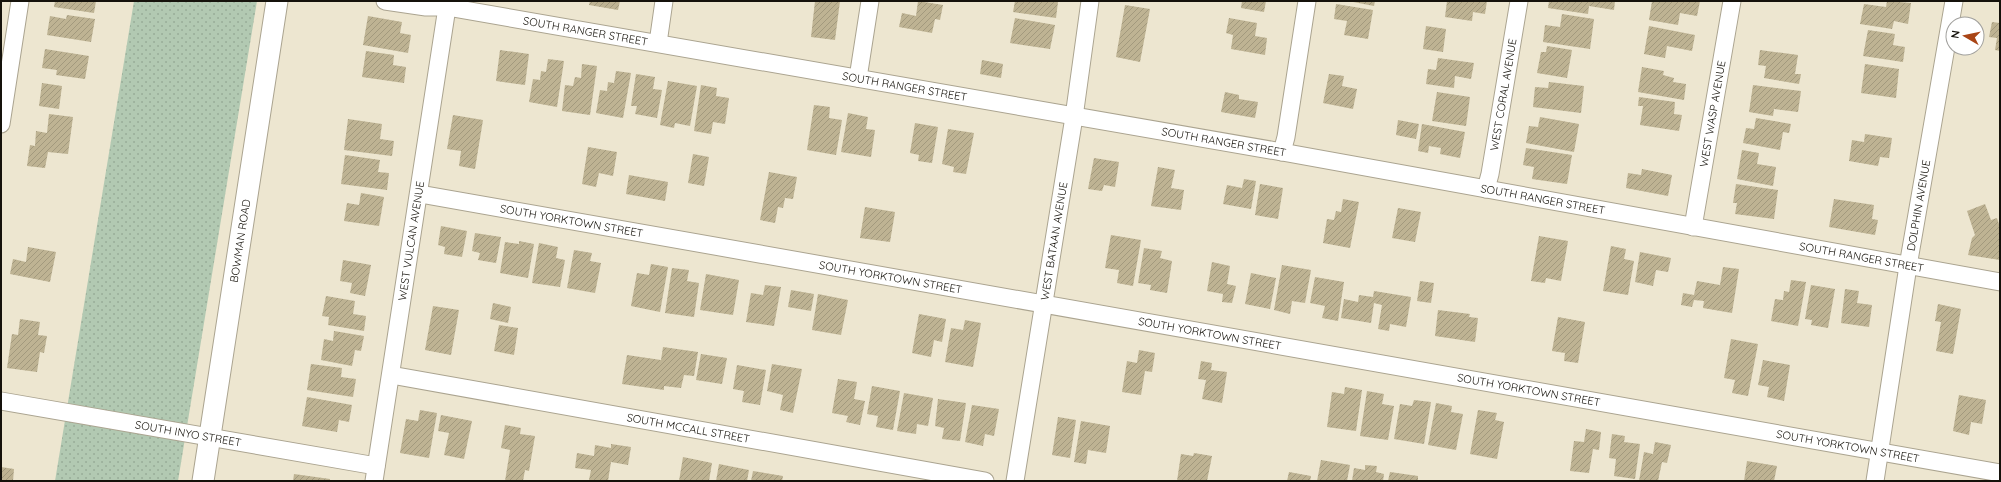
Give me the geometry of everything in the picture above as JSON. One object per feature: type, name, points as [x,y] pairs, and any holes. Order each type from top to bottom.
[{"type":"main road","name":"BOWMAN ROAD","points":[[204,481],[277,1]]},
{"type":"street","points":[[1,124],[20,1]]},
{"type":"street","name":"SOUTH RANGER STREET","points":[[385,1],[426,7],[448,4],[1074,117],[1282,152],[2000,282]]},
{"type":"street","points":[[658,43],[664,1]]},
{"type":"street","points":[[858,78],[870,1]]},
{"type":"street","name":"WEST BATAAN AVENUE","points":[[1015,481],[1074,117],[1090,1]]},
{"type":"street","points":[[1282,152],[1286,137],[1306,1]]},
{"type":"street","name":"WEST CORAL AVENUE","points":[[1486,189],[1492,166],[1519,1]]},
{"type":"street","name":"WEST WASP AVENUE","points":[[1693,227],[1732,1]]},
{"type":"street","name":"DOLPHIN AVENUE","points":[[1875,481],[1908,266],[1954,1]]},
{"type":"street","name":"WEST VULCAN AVENUE","points":[[375,473],[420,194],[448,4]]},
{"type":"street","name":"SOUTH YORKTOWN STREET","points":[[420,194],[2000,473]]},
{"type":"street","name":"SOUTH MCCALL STREET","points":[[391,375],[985,481]]},
{"type":"street","name":"SOUTH INYO STREET","points":[[1,401],[211,437],[375,473]]},
{"type":"green space","points":[[134,1],[257,1],[178,481],[55,481]]},
{"type":"building","points":[[55,1],[96,1],[94,13],[54,7]]},
{"type":"building","points":[[590,1],[620,1],[618,10],[589,5]]},
{"type":"building","points":[[815,1],[840,1],[835,40],[811,37]]},
{"type":"building","points":[[918,1],[943,5],[940,20],[935,19],[932,33],[899,27],[902,13],[916,16]]},
{"type":"building","points":[[1015,1],[1058,2],[1056,18],[1013,12]]},
{"type":"building","points":[[1242,1],[1266,1],[1264,12],[1241,8]]},
{"type":"building","points":[[1348,1],[1375,1],[1374,6]]},
{"type":"building","points":[[1447,1],[1487,1],[1485,14],[1473,12],[1472,21],[1445,17]]},
{"type":"building","points":[[1549,1],[1615,1],[1614,10],[1589,6],[1588,14],[1548,8]]},
{"type":"building","points":[[1652,1],[1700,1],[1697,16],[1680,13],[1678,25],[1649,20]]},
{"type":"building","points":[[1887,1],[1911,3],[1908,24],[1894,21],[1892,29],[1860,24],[1864,4],[1886,7]]},
{"type":"building","points":[[1336,4],[1373,10],[1368,39],[1344,35],[1347,21],[1334,19]]},
{"type":"building","points":[[1125,5],[1150,9],[1140,62],[1116,57]]},
{"type":"building","points":[[1562,14],[1594,19],[1590,49],[1543,42],[1545,25],[1560,27]]},
{"type":"building","points":[[67,15],[95,19],[91,42],[47,35],[50,16],[66,19]]},
{"type":"building","points":[[368,16],[402,22],[400,33],[411,35],[408,53],[363,45]]},
{"type":"building","points":[[1015,18],[1055,25],[1050,49],[1010,43]]},
{"type":"building","points":[[1229,18],[1257,23],[1255,36],[1267,38],[1265,55],[1231,49],[1233,35],[1226,33]]},
{"type":"building","points":[[1992,22],[2000,23],[2000,51],[1995,50],[1997,38],[1989,37]]},
{"type":"building","points":[[1426,26],[1446,29],[1443,52],[1423,49]]},
{"type":"building","points":[[1649,26],[1695,35],[1692,51],[1667,46],[1665,58],[1644,54]]},
{"type":"building","points":[[1868,30],[1895,34],[1893,45],[1905,47],[1903,62],[1863,56]]},
{"type":"building","points":[[1547,46],[1572,50],[1567,78],[1537,73],[1541,52],[1546,52]]},
{"type":"building","points":[[45,49],[89,56],[85,79],[56,75],[57,70],[42,68]]},
{"type":"building","points":[[500,50],[529,54],[525,85],[496,81]]},
{"type":"building","points":[[1760,50],[1798,55],[1795,74],[1801,74],[1799,84],[1764,78],[1766,66],[1758,65]]},
{"type":"building","points":[[366,51],[394,55],[393,65],[406,67],[404,83],[362,77]]},
{"type":"building","points":[[1438,58],[1474,63],[1471,79],[1455,76],[1454,88],[1426,84],[1428,69],[1436,70]]},
{"type":"building","points":[[548,59],[564,61],[557,107],[529,102],[533,79],[540,80],[541,71],[546,72]]},
{"type":"building","points":[[982,60],[1003,64],[1001,78],[980,74]]},
{"type":"building","points":[[582,64],[597,66],[590,115],[562,111],[565,85],[573,86],[575,77],[581,78]]},
{"type":"building","points":[[1865,64],[1899,69],[1896,98],[1861,93]]},
{"type":"building","points":[[1642,67],[1664,71],[1663,75],[1674,78],[1673,82],[1686,84],[1684,100],[1638,92]]},
{"type":"building","points":[[616,71],[631,73],[623,118],[596,113],[600,90],[607,91],[608,82],[614,83]]},
{"type":"building","points":[[636,74],[655,77],[653,89],[662,90],[657,118],[635,114],[637,106],[631,106]]},
{"type":"building","points":[[1329,74],[1344,76],[1342,86],[1357,89],[1353,109],[1323,103]]},
{"type":"building","points":[[668,81],[697,86],[690,126],[675,123],[674,128],[660,125]]},
{"type":"building","points":[[1549,82],[1584,86],[1581,113],[1533,107],[1535,87],[1548,88]]},
{"type":"building","points":[[42,83],[62,86],[59,109],[39,106]]},
{"type":"building","points":[[701,85],[717,88],[716,96],[729,98],[725,124],[713,122],[711,134],[694,131]]},
{"type":"building","points":[[1753,85],[1801,91],[1798,112],[1774,109],[1773,116],[1749,112]]},
{"type":"building","points":[[1225,92],[1239,95],[1239,99],[1258,102],[1255,118],[1221,112]]},
{"type":"building","points":[[1437,92],[1470,97],[1466,126],[1432,121]]},
{"type":"building","points":[[1639,97],[1675,102],[1674,114],[1682,115],[1679,131],[1640,125],[1643,106],[1638,106]]},
{"type":"building","points":[[814,105],[830,107],[829,118],[842,120],[836,155],[807,150]]},
{"type":"building","points":[[848,113],[868,117],[866,129],[875,130],[871,157],[841,152]]},
{"type":"building","points":[[49,114],[73,117],[68,154],[48,152],[45,168],[27,166],[30,145],[35,146],[36,131],[47,133]]},
{"type":"building","points":[[453,115],[483,120],[475,169],[459,166],[461,151],[447,149]]},
{"type":"building","points":[[1540,117],[1579,124],[1574,152],[1526,143],[1529,126],[1538,127]]},
{"type":"building","points":[[1756,118],[1791,124],[1789,133],[1783,132],[1780,150],[1743,143],[1746,128],[1754,129]]},
{"type":"building","points":[[348,119],[382,124],[380,139],[394,141],[392,156],[344,150]]},
{"type":"building","points":[[1398,120],[1419,124],[1416,139],[1396,135]]},
{"type":"building","points":[[915,123],[938,127],[932,163],[918,161],[919,155],[910,153]]},
{"type":"building","points":[[1422,124],[1465,132],[1460,158],[1440,154],[1441,148],[1429,146],[1428,153],[1418,151]]},
{"type":"building","points":[[948,129],[974,133],[966,174],[953,172],[954,167],[942,164]]},
{"type":"building","points":[[1865,134],[1892,138],[1889,158],[1880,157],[1878,166],[1849,161],[1852,140],[1864,142]]},
{"type":"building","points":[[588,147],[617,152],[613,176],[599,173],[596,187],[582,184]]},
{"type":"building","points":[[1526,148],[1572,155],[1567,184],[1532,179],[1534,167],[1523,165]]},
{"type":"building","points":[[1742,150],[1759,153],[1757,164],[1776,167],[1773,186],[1737,179]]},
{"type":"building","points":[[693,154],[709,157],[704,186],[688,183]]},
{"type":"building","points":[[345,155],[380,160],[378,172],[389,173],[387,190],[341,184]]},
{"type":"building","points":[[1094,158],[1119,162],[1115,187],[1104,185],[1102,191],[1088,189]]},
{"type":"building","points":[[1158,167],[1175,170],[1171,188],[1184,190],[1181,210],[1151,206]]},
{"type":"building","points":[[1642,169],[1672,175],[1668,196],[1626,188],[1628,173],[1641,175]]},
{"type":"building","points":[[769,172],[797,177],[793,199],[785,198],[783,208],[778,207],[775,223],[760,220]]},
{"type":"building","points":[[629,175],[668,182],[665,201],[626,194]]},
{"type":"building","points":[[1244,179],[1256,181],[1251,209],[1223,204],[1227,185],[1242,188]]},
{"type":"building","points":[[1260,184],[1283,188],[1278,219],[1255,215]]},
{"type":"building","points":[[1736,184],[1778,190],[1774,219],[1735,214],[1737,203],[1733,203]]},
{"type":"building","points":[[361,193],[384,197],[379,226],[344,221],[347,203],[359,205]]},
{"type":"building","points":[[1343,199],[1359,202],[1350,248],[1323,243],[1327,219],[1334,220],[1336,211],[1341,212]]},
{"type":"building","points":[[1834,199],[1874,205],[1872,219],[1878,220],[1875,235],[1829,227]]},
{"type":"building","points":[[1985,204],[1991,220],[1997,218],[2000,227],[2000,260],[1968,255],[1972,238],[1975,235],[1967,211]]},
{"type":"building","points":[[865,207],[895,212],[890,242],[860,238]]},
{"type":"building","points":[[1398,208],[1421,212],[1415,242],[1392,238]]},
{"type":"building","points":[[441,226],[467,231],[462,257],[444,254],[445,247],[438,245]]},
{"type":"building","points":[[475,233],[501,237],[496,263],[478,260],[480,253],[472,251]]},
{"type":"building","points":[[1111,235],[1141,240],[1133,286],[1117,283],[1119,270],[1105,268]]},
{"type":"building","points":[[1539,236],[1568,241],[1561,281],[1546,278],[1545,283],[1531,281]]},
{"type":"building","points":[[519,241],[534,244],[528,278],[500,273],[505,242],[519,244]]},
{"type":"building","points":[[539,243],[558,247],[556,258],[565,260],[560,287],[532,283]]},
{"type":"building","points":[[1611,246],[1626,249],[1624,259],[1634,261],[1628,295],[1603,291]]},
{"type":"building","points":[[28,247],[56,252],[50,282],[10,274],[13,259],[26,262]]},
{"type":"building","points":[[1144,248],[1162,251],[1160,258],[1172,261],[1167,293],[1150,290],[1151,285],[1138,283]]},
{"type":"building","points":[[574,250],[592,253],[590,261],[601,263],[595,293],[567,288]]},
{"type":"building","points":[[1640,252],[1671,258],[1668,272],[1656,270],[1653,286],[1635,282]]},
{"type":"building","points":[[343,260],[371,265],[365,296],[350,293],[352,283],[340,281]]},
{"type":"building","points":[[1212,262],[1230,266],[1227,284],[1236,286],[1232,303],[1222,302],[1223,294],[1207,291]]},
{"type":"building","points":[[651,264],[668,267],[660,312],[631,306],[637,273],[649,275]]},
{"type":"building","points":[[1282,265],[1311,270],[1305,303],[1292,301],[1290,314],[1274,310]]},
{"type":"building","points":[[1723,267],[1739,269],[1732,313],[1703,308],[1704,301],[1694,300],[1692,307],[1681,305],[1683,293],[1694,295],[1697,281],[1720,285]]},
{"type":"building","points":[[672,268],[689,270],[687,281],[699,283],[694,317],[665,313]]},
{"type":"building","points":[[1251,273],[1276,278],[1270,309],[1245,304]]},
{"type":"building","points":[[706,274],[739,280],[733,315],[700,310]]},
{"type":"building","points":[[1315,277],[1344,282],[1338,321],[1322,318],[1325,306],[1310,303]]},
{"type":"building","points":[[1791,280],[1806,282],[1798,326],[1771,321],[1775,299],[1783,300],[1784,291],[1789,292]]},
{"type":"building","points":[[1420,281],[1434,283],[1431,303],[1417,301]]},
{"type":"building","points":[[765,285],[781,287],[774,326],[746,322],[751,293],[763,295]]},
{"type":"building","points":[[1811,285],[1835,289],[1828,328],[1811,325],[1812,320],[1805,319]]},
{"type":"building","points":[[1845,289],[1859,291],[1857,303],[1872,305],[1869,327],[1841,323]]},
{"type":"building","points":[[791,290],[814,294],[811,311],[788,307]]},
{"type":"building","points":[[1374,291],[1411,297],[1406,327],[1390,324],[1389,331],[1378,329],[1382,305],[1374,303],[1371,323],[1341,318],[1344,299],[1358,302],[1359,295],[1373,297]]},
{"type":"building","points":[[818,294],[848,300],[841,335],[812,330]]},
{"type":"building","points":[[326,296],[355,301],[353,314],[366,316],[364,331],[328,325],[329,317],[322,316]]},
{"type":"building","points":[[493,303],[511,307],[508,323],[490,319]]},
{"type":"building","points":[[1938,304],[1961,309],[1953,354],[1936,351],[1941,322],[1935,321]]},
{"type":"building","points":[[433,306],[459,310],[451,355],[425,350]]},
{"type":"building","points":[[1438,310],[1470,314],[1469,317],[1478,318],[1475,342],[1435,336]]},
{"type":"building","points":[[919,314],[946,319],[942,342],[934,340],[931,357],[912,353]]},
{"type":"building","points":[[1558,317],[1585,322],[1578,363],[1564,361],[1565,353],[1552,351]]},
{"type":"building","points":[[20,319],[40,322],[38,335],[47,336],[44,353],[40,352],[37,372],[7,368],[12,334],[18,335]]},
{"type":"building","points":[[965,320],[981,323],[973,367],[945,362],[951,328],[963,330]]},
{"type":"building","points":[[499,325],[518,328],[514,355],[494,351]]},
{"type":"building","points":[[334,331],[364,336],[361,351],[355,350],[352,366],[321,360],[324,339],[333,341]]},
{"type":"building","points":[[1731,339],[1758,344],[1748,396],[1732,393],[1735,380],[1724,378]]},
{"type":"building","points":[[663,347],[698,352],[694,376],[684,375],[681,388],[664,386],[664,390],[622,384],[627,355],[661,360]]},
{"type":"building","points":[[1139,350],[1155,353],[1152,372],[1145,371],[1141,395],[1122,392],[1127,361],[1137,363]]},
{"type":"building","points":[[701,354],[727,358],[722,384],[696,380]]},
{"type":"building","points":[[1763,360],[1790,365],[1784,401],[1767,397],[1769,387],[1758,385]]},
{"type":"building","points":[[1201,361],[1212,363],[1211,370],[1227,372],[1222,403],[1202,399],[1206,380],[1198,379]]},
{"type":"building","points":[[311,364],[342,368],[341,377],[356,379],[353,397],[307,390]]},
{"type":"building","points":[[772,364],[802,369],[793,413],[780,410],[783,395],[767,391]]},
{"type":"building","points":[[737,365],[766,370],[760,405],[742,402],[744,391],[733,389]]},
{"type":"building","points":[[838,379],[857,382],[854,399],[865,401],[860,425],[846,422],[848,416],[832,413]]},
{"type":"building","points":[[872,386],[900,391],[893,430],[876,427],[878,416],[867,414]]},
{"type":"building","points":[[1345,387],[1362,390],[1356,431],[1327,427],[1332,392],[1344,394]]},
{"type":"building","points":[[1367,391],[1384,394],[1382,404],[1394,406],[1388,440],[1360,436]]},
{"type":"building","points":[[904,393],[933,398],[928,426],[917,424],[916,434],[897,431]]},
{"type":"building","points":[[1959,395],[1986,400],[1982,424],[1971,422],[1969,435],[1953,431]]},
{"type":"building","points":[[307,397],[352,405],[349,422],[339,420],[337,432],[302,426]]},
{"type":"building","points":[[938,399],[966,403],[960,441],[942,439],[944,428],[935,426]]},
{"type":"building","points":[[1414,400],[1431,402],[1424,444],[1394,439],[1400,404],[1412,406]]},
{"type":"building","points":[[1436,403],[1452,406],[1451,412],[1463,414],[1456,450],[1428,445]]},
{"type":"building","points":[[972,405],[999,409],[994,436],[985,434],[983,446],[965,442]]},
{"type":"building","points":[[420,410],[437,413],[429,458],[400,453],[406,419],[418,421]]},
{"type":"building","points":[[1478,410],[1497,413],[1495,420],[1504,422],[1497,459],[1470,454]]},
{"type":"building","points":[[441,415],[472,421],[464,459],[444,455],[449,433],[438,431]]},
{"type":"building","points":[[1058,417],[1076,420],[1070,458],[1052,455]]},
{"type":"building","points":[[1081,421],[1110,426],[1106,453],[1088,450],[1086,464],[1074,462]]},
{"type":"building","points":[[505,425],[521,428],[520,434],[535,436],[529,471],[525,470],[523,481],[505,481],[510,450],[501,448]]},
{"type":"building","points":[[1586,429],[1601,432],[1599,450],[1593,449],[1589,473],[1570,471],[1574,441],[1584,442]]},
{"type":"building","points":[[1612,434],[1625,436],[1624,442],[1640,444],[1635,479],[1614,476],[1616,459],[1609,458]]},
{"type":"building","points":[[1655,442],[1671,445],[1667,463],[1662,462],[1658,481],[1639,481],[1644,452],[1653,454]]},
{"type":"building","points":[[611,444],[631,447],[628,465],[611,462],[608,481],[589,480],[591,470],[575,468],[577,453],[594,456],[595,445],[611,448]]},
{"type":"building","points":[[1194,453],[1212,456],[1207,481],[1177,481],[1181,454],[1193,456]]},
{"type":"building","points":[[683,457],[712,463],[709,481],[679,481]]},
{"type":"building","points":[[1321,460],[1350,465],[1347,481],[1317,481]]},
{"type":"building","points":[[1747,461],[1777,466],[1774,481],[1744,481]]},
{"type":"building","points":[[719,464],[749,470],[747,481],[716,481]]},
{"type":"building","points":[[1365,465],[1377,466],[1376,472],[1384,474],[1383,481],[1352,481],[1354,468],[1365,470]]},
{"type":"building","points":[[1,467],[14,469],[13,481],[1,481]]},
{"type":"building","points":[[753,471],[783,476],[782,481],[751,481]]},
{"type":"building","points":[[1289,472],[1311,476],[1310,481],[1287,481]]},
{"type":"building","points":[[1390,472],[1418,476],[1418,481],[1388,481]]},
{"type":"building","points":[[294,474],[330,479],[330,481],[293,481]]}]
